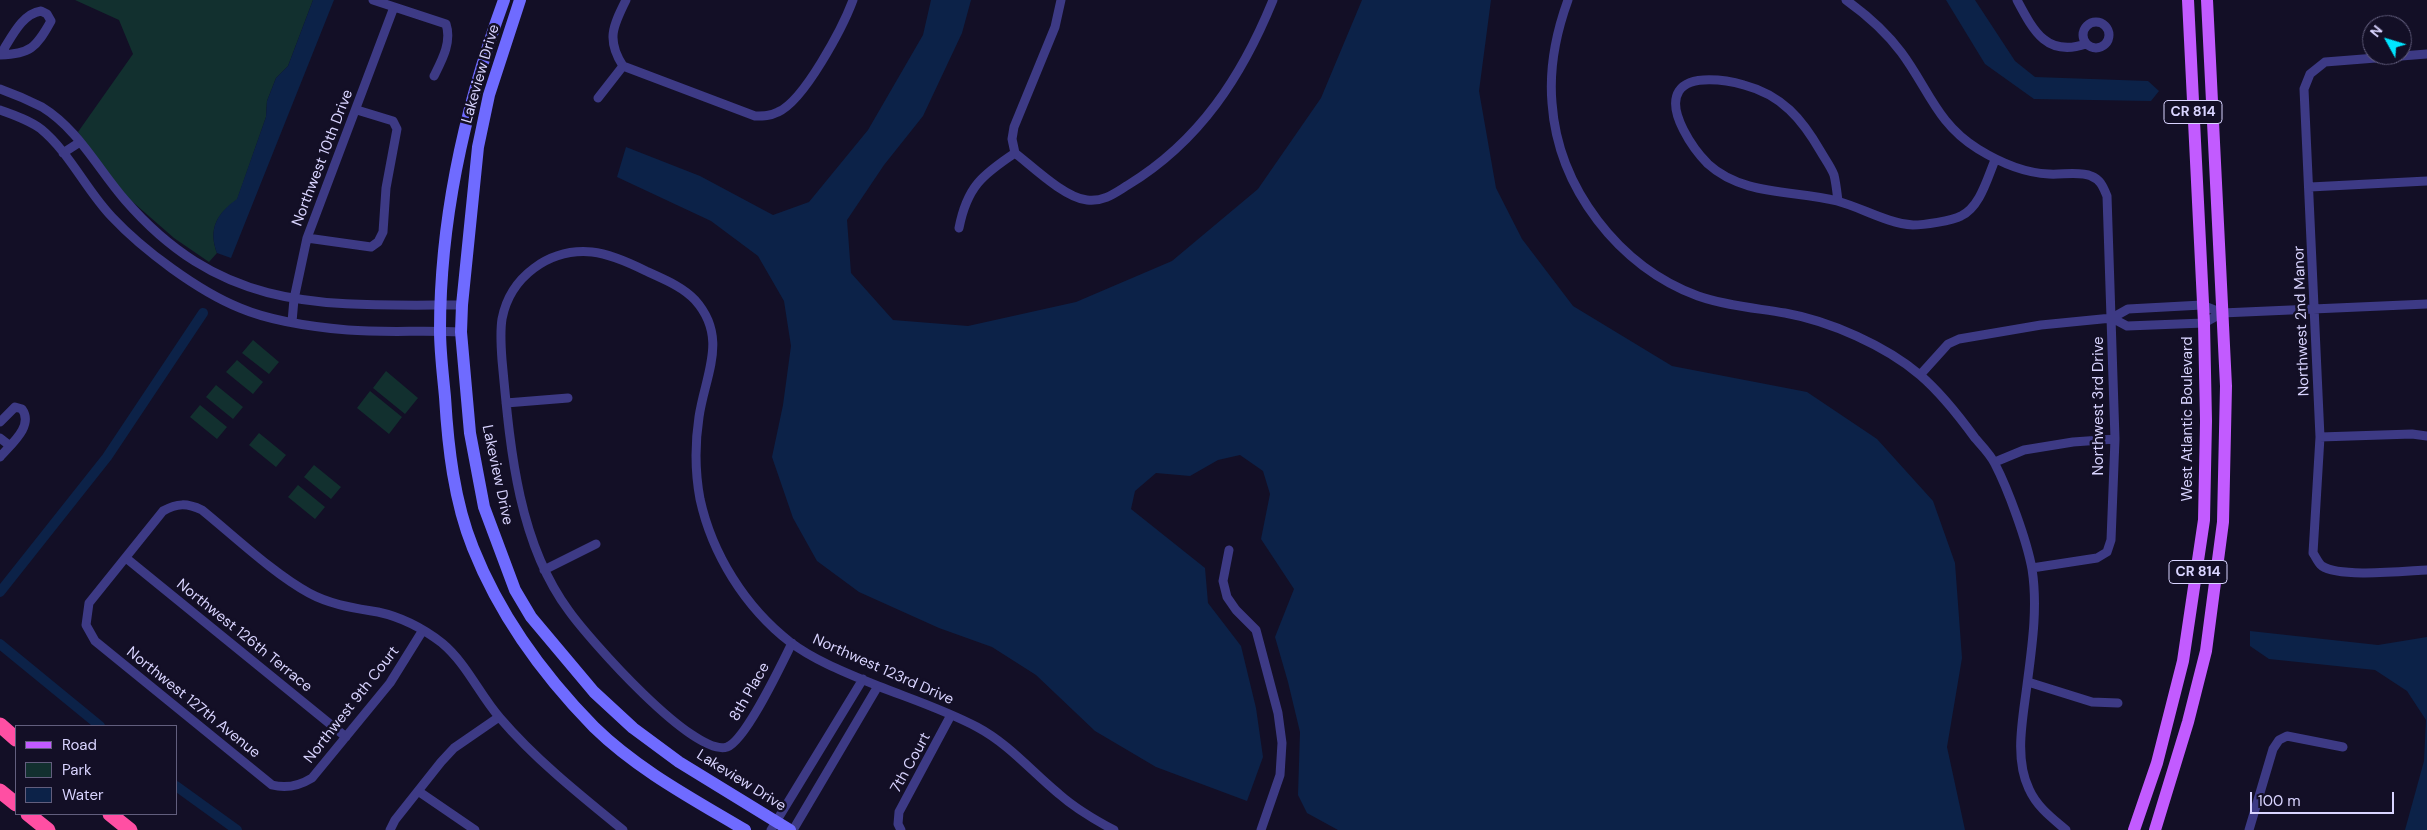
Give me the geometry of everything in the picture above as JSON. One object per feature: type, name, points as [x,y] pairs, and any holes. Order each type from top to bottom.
[{"type":"highway","points":[[0,725],[15,738]]},
{"type":"highway","points":[[0,791],[15,803]]},
{"type":"highway","points":[[29,815],[48,830]]},
{"type":"highway","points":[[111,815],[130,830]]},
{"type":"main road","name":"West Atlantic Boulevard","points":[[2134,830],[2157,763],[2183,662],[2204,520],[2206,464],[2204,323],[2188,0]]},
{"type":"main road","name":"CR 814","points":[[2156,830],[2188,722],[2206,651],[2223,522],[2226,453],[2222,313],[2207,0]]},
{"type":"street","points":[[373,0],[446,24],[449,34],[442,60],[434,76]]},
{"type":"street","name":"Lakeview Drive","points":[[504,0],[485,52],[448,218],[441,305],[440,331],[451,458],[472,547],[497,600],[530,654],[576,708],[617,747],[658,778],[745,830]]},
{"type":"street","name":"Lakeview Drive","points":[[520,0],[489,95],[478,147],[462,304],[461,332],[470,433],[484,507],[495,542],[515,590],[531,617],[594,692],[633,728],[679,762],[774,826],[791,830]]},
{"type":"street","points":[[626,0],[618,17],[612,38],[614,52],[624,66],[755,116],[767,116],[779,112],[790,104],[821,61],[846,19],[853,0]]},
{"type":"street","points":[[1062,0],[1055,26],[1014,127],[1012,139],[1015,153],[1069,194],[1085,200],[1102,201],[1138,178],[1177,148],[1212,111],[1241,69],[1273,0]]},
{"type":"street","points":[[1568,0],[1559,24],[1552,65],[1552,103],[1557,138],[1572,179],[1597,221],[1627,252],[1660,277],[1698,296],[1737,307],[1788,314],[1840,328],[1882,350],[1920,374],[1956,413],[1995,462],[2014,509],[2032,568],[2034,618],[2022,728],[2022,762],[2028,787],[2039,806],[2066,830]]},
{"type":"street","points":[[1838,201],[1834,175],[1805,124],[1787,106],[1768,94],[1744,85],[1717,80],[1687,84],[1679,91],[1676,110],[1685,133],[1708,164],[1726,177],[1745,186],[1838,201],[1887,220],[1914,225],[1959,218],[1972,210],[1995,160],[1974,147],[1934,108],[1901,52],[1877,25],[1846,0]]},
{"type":"street","points":[[2017,0],[2041,38],[2061,47],[2072,48],[2086,44]]},
{"type":"street","name":"Northwest 10th Drive","points":[[292,322],[294,299],[307,238],[357,110],[394,7]]},
{"type":"street","points":[[41,11],[47,14],[51,21],[32,48],[20,55],[0,55],[24,20],[32,12],[41,11]]},
{"type":"street","name":"Northwest 2nd Manor","points":[[2427,54],[2325,62],[2310,74],[2304,89],[2320,437],[2313,553],[2320,565],[2331,570],[2378,572],[2427,570]]},
{"type":"street","points":[[598,98],[624,66]]},
{"type":"street","points":[[0,89],[43,108],[80,142],[140,217],[184,254],[215,274],[248,288],[294,299],[350,306],[462,304]]},
{"type":"street","points":[[0,110],[40,128],[63,153],[111,216],[148,250],[203,289],[241,309],[292,322],[348,330],[461,332]]},
{"type":"street","points":[[307,238],[371,247],[378,242],[383,232],[386,188],[397,129],[393,120],[357,110]]},
{"type":"street","points":[[63,153],[80,142]]},
{"type":"street","points":[[959,228],[964,204],[972,192],[984,176],[1015,153]]},
{"type":"street","name":"Northwest 3rd Drive","points":[[1995,160],[2020,169],[2046,174],[2090,175],[2102,183],[2107,196],[2115,439],[2111,540],[2107,552],[2097,558],[2032,568]]},
{"type":"street","points":[[2310,187],[2427,181]]},
{"type":"street","name":"Northwest 123rd Drive","points":[[506,403],[501,346],[502,320],[508,299],[522,278],[542,261],[565,253],[593,252],[628,262],[675,285],[694,299],[706,316],[714,333],[709,376],[699,415],[696,460],[700,498],[713,542],[733,580],[760,613],[792,643],[878,686],[979,728],[1007,747],[1059,794],[1090,818],[1114,830]]},
{"type":"street","points":[[1920,374],[1948,344],[1959,339],[2041,325],[2112,318],[2128,309],[2202,305],[2222,313],[2427,304]]},
{"type":"street","points":[[2112,318],[2127,326],[2204,323],[2222,313]]},
{"type":"street","points":[[568,398],[506,403],[516,468],[532,540],[544,570],[596,544]]},
{"type":"street","points":[[0,422],[15,407],[22,409],[26,416],[26,425],[0,457]]},
{"type":"street","points":[[2320,437],[2412,434],[2427,436]]},
{"type":"street","points":[[0,438],[9,445]]},
{"type":"street","points":[[1995,462],[2024,450],[2073,442],[2115,439]]},
{"type":"street","points":[[126,558],[163,511],[183,504],[202,510],[292,582],[310,594],[337,604],[380,613],[423,630],[443,644],[460,661],[499,717],[560,778],[623,830]]},
{"type":"street","points":[[472,547],[495,542]]},
{"type":"street","points":[[1229,550],[1223,581],[1227,597],[1236,610],[1256,630],[1278,713],[1282,743],[1280,775],[1261,830]]},
{"type":"street","name":"Northwest 127th Avenue","points":[[126,558],[90,602],[86,625],[95,641],[272,785],[282,788],[292,787]]},
{"type":"street","name":"Northwest 126th Terrace","points":[[126,558],[346,737]]},
{"type":"street","name":"8th Place","points":[[544,570],[566,608],[598,649],[658,709],[714,747],[725,748],[738,740],[768,691],[792,643]]},
{"type":"street","name":"Northwest 9th Court","points":[[292,787],[312,778],[390,683],[423,630]]},
{"type":"street","points":[[774,826],[863,679]]},
{"type":"street","points":[[2028,682],[2092,702],[2118,703]]},
{"type":"street","points":[[791,830],[878,686]]},
{"type":"street","name":"7th Court","points":[[899,827],[900,812],[951,715]]},
{"type":"street","points":[[390,830],[395,820],[440,762],[454,748],[499,717]]},
{"type":"street","points":[[2249,830],[2273,749],[2279,740],[2287,736],[2343,747]]},
{"type":"street","points":[[418,791],[475,830]]},
{"type":"green space","points":[[75,0],[313,0],[288,66],[276,78],[267,101],[266,117],[237,200],[224,210],[216,222],[214,244],[217,253],[209,262],[174,238],[119,190],[78,132],[133,54],[119,20]]},
{"type":"green space","points":[[253,340],[279,362],[269,374],[242,353]]},
{"type":"green space","points":[[237,360],[263,382],[253,394],[226,372]]},
{"type":"green space","points":[[386,371],[418,398],[405,414],[373,388]]},
{"type":"green space","points":[[216,385],[243,407],[233,419],[206,397]]},
{"type":"green space","points":[[370,391],[402,417],[389,434],[357,408]]},
{"type":"green space","points":[[200,405],[227,427],[217,439],[190,417]]},
{"type":"green space","points":[[259,433],[286,455],[276,467],[249,445]]},
{"type":"green space","points":[[314,465],[341,487],[331,499],[304,477]]},
{"type":"green space","points":[[298,485],[325,507],[315,519],[288,497]]},
{"type":"water","points":[[313,0],[334,0],[231,258],[217,253],[214,244],[216,222],[224,210],[237,199],[266,117],[267,101],[276,78],[288,66]]},
{"type":"water","points":[[931,0],[971,0],[962,33],[923,116],[884,165],[847,220],[851,273],[893,320],[968,326],[1076,302],[1172,261],[1258,189],[1321,98],[1362,0],[1491,0],[1479,91],[1496,188],[1522,239],[1573,306],[1672,366],[1807,392],[1877,439],[1933,501],[1955,563],[1962,658],[1947,747],[1965,830],[1338,830],[1307,813],[1298,795],[1300,732],[1275,637],[1294,589],[1261,539],[1270,494],[1263,471],[1240,455],[1218,460],[1190,476],[1156,473],[1135,491],[1131,509],[1205,568],[1208,603],[1241,646],[1256,708],[1263,757],[1247,801],[1156,767],[1095,731],[1036,675],[992,647],[939,628],[859,592],[817,561],[793,518],[772,457],[783,405],[791,346],[784,301],[758,256],[711,221],[617,177],[626,147],[700,176],[773,215],[809,202],[868,130],[923,35]]},
{"type":"water","points":[[1946,0],[1975,0],[2015,61],[2035,77],[2148,81],[2159,91],[2151,101],[2034,99],[1985,64]]},
{"type":"water","points":[[2250,631],[2378,645],[2427,637],[2427,830],[2405,830],[2424,761],[2426,720],[2407,691],[2375,670],[2269,659],[2250,646]]},
{"type":"waterway","points":[[0,592],[107,457],[203,313]]},
{"type":"waterway","points":[[0,644],[99,725]]},
{"type":"waterway","points":[[178,787],[237,830]]}]
